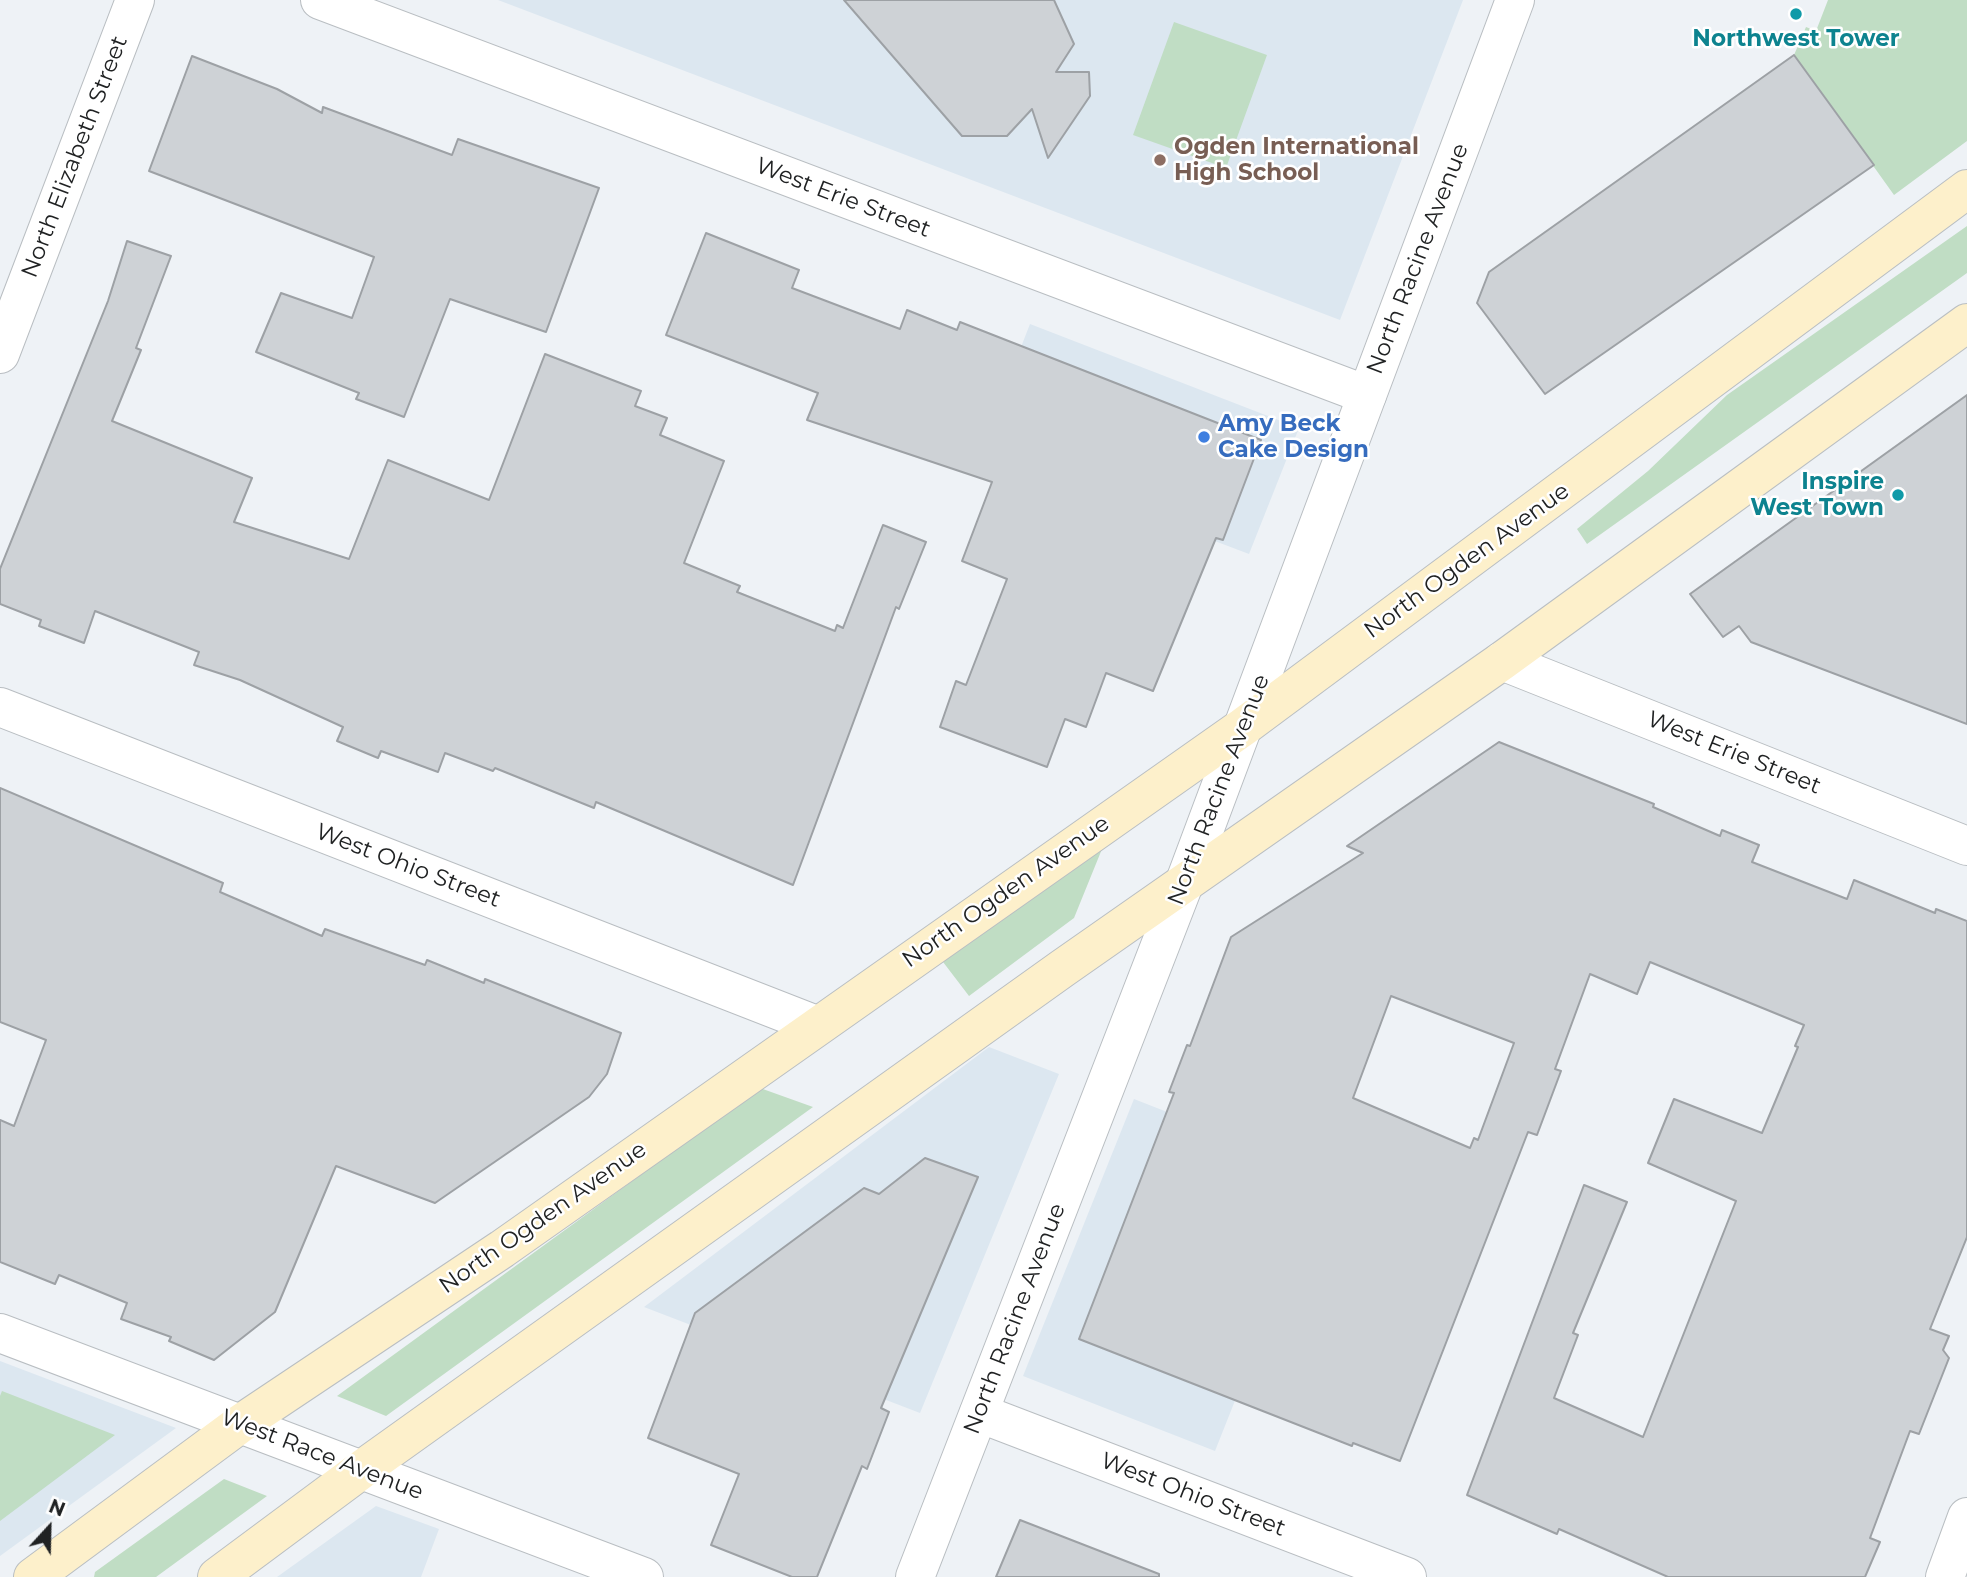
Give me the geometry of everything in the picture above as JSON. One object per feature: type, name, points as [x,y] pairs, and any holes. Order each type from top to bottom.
[{"type":"main road","name":"North Ogden Avenue","points":[[33,1577],[240,1424],[502,1249],[816,1025],[1243,727],[1967,189]]},
{"type":"main road","points":[[217,1577],[361,1470],[1502,661],[1967,323]]},
{"type":"street","name":"North Elizabeth Street","points":[[0,354],[135,0]]},
{"type":"street","name":"West Erie Street","points":[[320,0],[1367,395]]},
{"type":"street","name":"North Racine Avenue","points":[[915,1577],[1184,884],[1515,0]]},
{"type":"street","name":"West Erie Street","points":[[1502,661],[1967,846]]},
{"type":"street","name":"West Ohio Street","points":[[0,708],[816,1025]]},
{"type":"street","name":"West Race Avenue","points":[[0,1333],[644,1577]]},
{"type":"street","name":"West Ohio Street","points":[[979,1413],[1407,1577]]},
{"type":"street","points":[[1945,1577],[1967,1517]]},
{"type":"shaded area","name":"Ogden International High School","points":[[498,0],[1463,0],[1340,320]]},
{"type":"shaded area","points":[[1030,324],[1299,428],[1249,554],[980,452]]},
{"type":"shaded area","points":[[989,1047],[1059,1074],[920,1413],[644,1307]]},
{"type":"shaded area","points":[[1134,1099],[1325,1174],[1215,1451],[1023,1376]]},
{"type":"shaded area","points":[[0,1361],[176,1428],[0,1556]]},
{"type":"shaded area","points":[[376,1506],[439,1529],[421,1577],[277,1577]]},
{"type":"green space","points":[[1828,0],[1967,0],[1967,141],[1894,195],[1794,55],[1806,27],[1816,31]]},
{"type":"green space","points":[[1174,22],[1267,55],[1226,168],[1133,135]]},
{"type":"green space","points":[[1967,226],[1967,273],[1587,544],[1577,529],[1648,471],[1727,395]]},
{"type":"green space","points":[[1102,849],[1074,918],[969,996],[940,958]]},
{"type":"green space","points":[[760,1088],[813,1107],[386,1416],[337,1396]]},
{"type":"green space","points":[[2,1391],[115,1435],[0,1521],[0,1396]]},
{"type":"green space","points":[[224,1479],[267,1496],[156,1577],[94,1577],[95,1572]]},
{"type":"building","points":[[844,0],[1054,0],[1074,44],[1056,72],[1089,72],[1090,96],[1048,158],[1032,109],[1007,136],[962,136]]},
{"type":"building","points":[[1794,55],[1874,165],[1545,394],[1477,303],[1489,272]]},
{"type":"building","points":[[192,56],[277,89],[322,113],[323,107],[452,155],[458,139],[599,188],[546,332],[450,299],[404,417],[356,399],[359,393],[256,352],[281,293],[352,318],[374,257],[149,171]]},
{"type":"building","points":[[706,233],[799,270],[792,288],[900,329],[907,310],[957,330],[960,322],[1261,440],[1223,540],[1216,538],[1153,691],[1106,673],[1086,727],[1065,719],[1047,767],[940,727],[956,681],[966,685],[1007,579],[962,561],[992,482],[807,420],[818,393],[666,335]]},
{"type":"building","points":[[127,241],[171,256],[136,348],[141,350],[112,421],[252,478],[234,522],[349,559],[388,460],[489,500],[545,354],[641,391],[635,406],[667,418],[660,435],[724,461],[684,563],[740,586],[737,592],[835,631],[837,625],[843,628],[883,525],[926,542],[899,609],[896,607],[793,885],[596,802],[594,808],[495,768],[493,771],[445,753],[438,772],[381,751],[378,758],[337,741],[343,727],[240,680],[194,665],[199,652],[95,611],[84,643],[39,626],[41,620],[0,604],[0,569],[108,301]]},
{"type":"building","name":"Inspire West Town","points":[[1967,395],[1967,724],[1751,642],[1739,626],[1723,637],[1690,594]]},
{"type":"building","points":[[1499,742],[1654,804],[1653,807],[1720,836],[1722,830],[1759,845],[1752,862],[1847,899],[1854,880],[1935,913],[1936,909],[1967,921],[1967,1237],[1930,1329],[1949,1336],[1943,1350],[1949,1358],[1919,1434],[1910,1431],[1870,1538],[1880,1542],[1865,1577],[1668,1577],[1559,1529],[1557,1534],[1467,1495],[1584,1185],[1627,1202],[1573,1333],[1578,1335],[1554,1398],[1643,1437],[1736,1201],[1648,1163],[1674,1099],[1762,1133],[1798,1047],[1795,1046],[1804,1025],[1650,962],[1637,994],[1590,974],[1555,1069],[1561,1071],[1537,1135],[1528,1132],[1400,1461],[1353,1443],[1352,1446],[1079,1339],[1174,1093],[1169,1092],[1187,1045],[1190,1046],[1231,937],[1363,853],[1347,846]],"holes":[[[1391,996],[1514,1043],[1478,1140],[1474,1138],[1470,1148],[1353,1098]]]},
{"type":"building","points":[[0,788],[223,883],[220,892],[322,936],[325,929],[425,965],[427,960],[484,983],[485,979],[621,1033],[607,1074],[589,1097],[435,1203],[336,1166],[275,1312],[214,1360],[169,1341],[171,1337],[121,1319],[127,1303],[59,1275],[55,1284],[0,1262],[0,1120],[14,1126],[46,1040],[0,1022]]},
{"type":"building","points":[[925,1158],[978,1177],[881,1408],[889,1412],[867,1469],[862,1466],[817,1577],[792,1577],[711,1545],[739,1474],[648,1438],[695,1313],[864,1188],[879,1194]]},
{"type":"building","points":[[1020,1520],[1159,1574],[1159,1577],[996,1577]]},
{"type":"place","name":"Northwest Tower","points":[[1796,14]]},
{"type":"place","name":"Ogden International High School","points":[[1160,160]]},
{"type":"place","name":"Amy Beck Cake Design","points":[[1204,437]]},
{"type":"place","name":"Inspire West Town","points":[[1898,495]]}]
